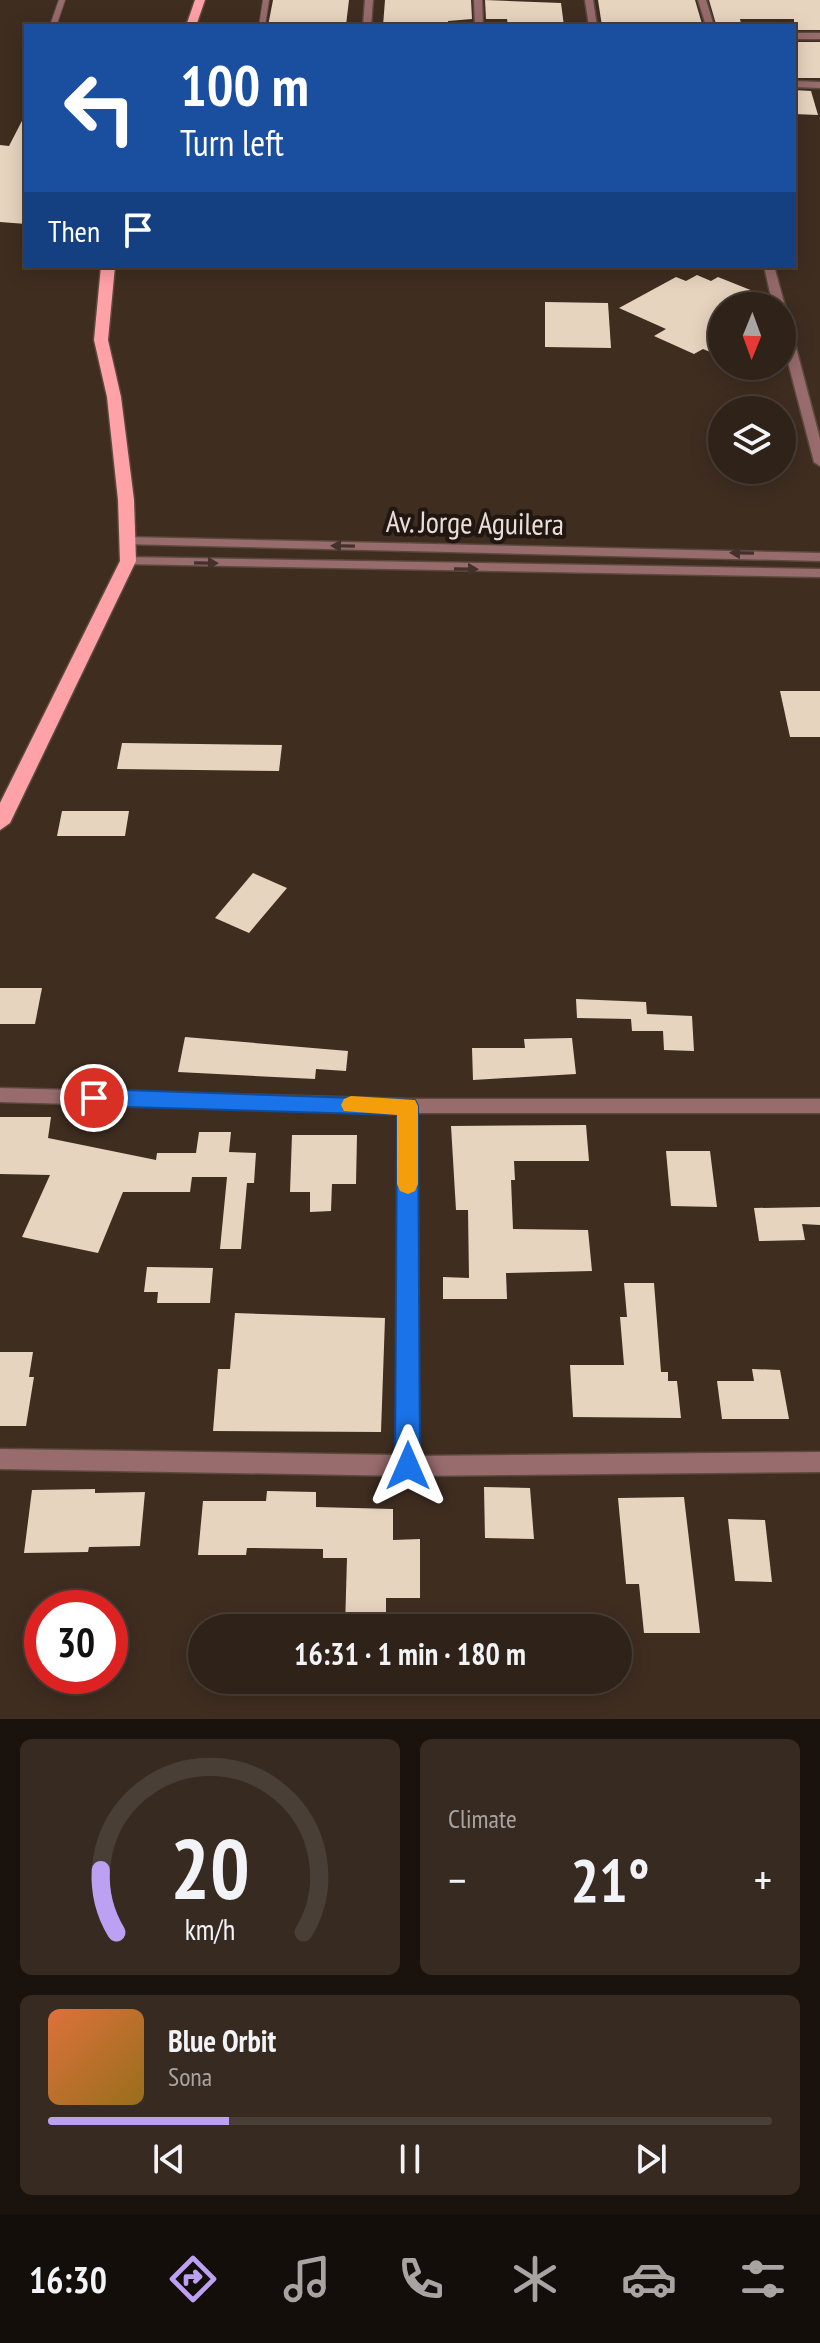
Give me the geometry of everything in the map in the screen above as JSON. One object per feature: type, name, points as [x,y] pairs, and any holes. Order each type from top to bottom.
[{"type":"main road","points":[[192,24],[200,0]]},
{"type":"main road","points":[[0,823],[128,561],[114,397],[101,340],[108,268]]},
{"type":"street","points":[[367,24],[369,0]]},
{"type":"street","points":[[478,0],[479,24]]},
{"type":"street","points":[[589,0],[593,24]]},
{"type":"street","points":[[702,0],[709,24]]},
{"type":"street","points":[[796,36],[820,36]]},
{"type":"street","points":[[796,84],[820,85]]},
{"type":"street","points":[[770,268],[776,292]]},
{"type":"street","points":[[796,367],[820,462]]},
{"type":"street","name":"Av. Jorge Aguilera","points":[[128,541],[820,557]]},
{"type":"street","name":"Av. Jorge Aguilera","points":[[128,561],[820,573]]},
{"type":"street","points":[[0,1095],[408,1106],[820,1106]]},
{"type":"street","points":[[408,1106],[408,1466]]},
{"type":"street","points":[[0,1459],[408,1466],[820,1462]]},
{"type":"lane","points":[[54,24],[62,0]]},
{"type":"lane","points":[[262,24],[266,0]]},
{"type":"building","points":[[273,0],[349,0],[346,24],[268,24]]},
{"type":"building","points":[[385,0],[471,0],[472,19],[448,21],[448,24],[383,24]]},
{"type":"building","points":[[485,0],[561,3],[564,24],[508,24],[507,19],[486,19]]},
{"type":"building","points":[[598,0],[695,0],[702,24],[602,24]]},
{"type":"building","points":[[709,0],[820,0],[820,30],[796,30],[794,19],[740,19],[741,24],[716,24]]},
{"type":"building","points":[[796,42],[820,42],[820,78],[796,78]]},
{"type":"building","points":[[796,90],[811,91],[818,115],[796,114]]},
{"type":"building","points":[[24,117],[24,224],[0,222],[0,145],[9,146]]},
{"type":"building","points":[[697,275],[711,281],[718,277],[753,291],[708,292],[708,351],[703,349],[694,354],[654,336],[666,329],[619,308],[676,277],[686,281]]},
{"type":"building","points":[[545,302],[608,303],[611,348],[545,347]]},
{"type":"building","points":[[780,691],[820,691],[820,737],[790,737]]},
{"type":"building","points":[[122,743],[282,745],[279,771],[117,769]]},
{"type":"building","points":[[62,811],[129,811],[125,836],[57,836]]},
{"type":"building","points":[[253,873],[287,888],[249,933],[215,918]]},
{"type":"building","points":[[0,988],[42,988],[35,1024],[0,1024]]},
{"type":"building","points":[[576,999],[646,1002],[647,1014],[692,1016],[694,1051],[664,1050],[663,1031],[632,1031],[631,1019],[577,1018]]},
{"type":"building","points":[[185,1037],[348,1051],[346,1071],[316,1069],[315,1079],[178,1072]]},
{"type":"building","points":[[572,1038],[576,1074],[473,1080],[472,1048],[525,1048],[524,1039]]},
{"type":"building","points":[[0,1117],[51,1117],[48,1138],[156,1160],[157,1153],[196,1153],[199,1132],[231,1132],[229,1152],[256,1153],[254,1183],[247,1183],[241,1249],[220,1249],[227,1177],[192,1177],[190,1192],[123,1192],[98,1253],[22,1237],[50,1175],[0,1174]]},
{"type":"building","points":[[586,1125],[589,1161],[514,1161],[515,1180],[511,1180],[513,1229],[588,1230],[592,1271],[506,1273],[507,1299],[443,1299],[443,1277],[469,1278],[468,1210],[456,1210],[451,1126]]},
{"type":"building","points":[[292,1135],[357,1135],[356,1184],[332,1184],[331,1211],[310,1212],[310,1192],[290,1192]]},
{"type":"building","points":[[666,1151],[710,1151],[717,1207],[671,1206]]},
{"type":"building","points":[[820,1207],[820,1225],[802,1224],[805,1240],[759,1241],[754,1208]]},
{"type":"building","points":[[147,1267],[213,1268],[210,1303],[157,1303],[158,1292],[144,1292]]},
{"type":"building","points":[[624,1283],[654,1283],[661,1372],[668,1372],[668,1381],[677,1381],[681,1418],[573,1417],[570,1365],[624,1365],[620,1317],[627,1317]]},
{"type":"building","points":[[235,1313],[385,1318],[381,1432],[213,1431],[218,1369],[230,1369]]},
{"type":"building","points":[[0,1352],[33,1352],[29,1377],[34,1377],[26,1426],[0,1426]]},
{"type":"building","points":[[752,1369],[780,1370],[789,1419],[722,1419],[717,1381],[754,1381]]},
{"type":"building","points":[[484,1487],[530,1488],[534,1539],[485,1538]]},
{"type":"building","points":[[95,1489],[95,1493],[145,1492],[140,1546],[89,1547],[88,1552],[24,1553],[32,1490]]},
{"type":"building","points":[[267,1491],[316,1492],[316,1507],[393,1509],[393,1540],[420,1539],[420,1598],[386,1598],[386,1614],[345,1614],[347,1558],[323,1558],[323,1549],[247,1548],[246,1555],[198,1555],[203,1501],[266,1501]]},
{"type":"building","points":[[684,1497],[700,1633],[644,1633],[639,1584],[626,1584],[618,1498]]},
{"type":"building","points":[[728,1519],[765,1520],[772,1582],[735,1581]]},
{"type":"slow traffic","points":[[351,1105],[408,1106],[408,1184]]},
{"type":"route","points":[[94,1098],[408,1106],[408,1466]]}]
